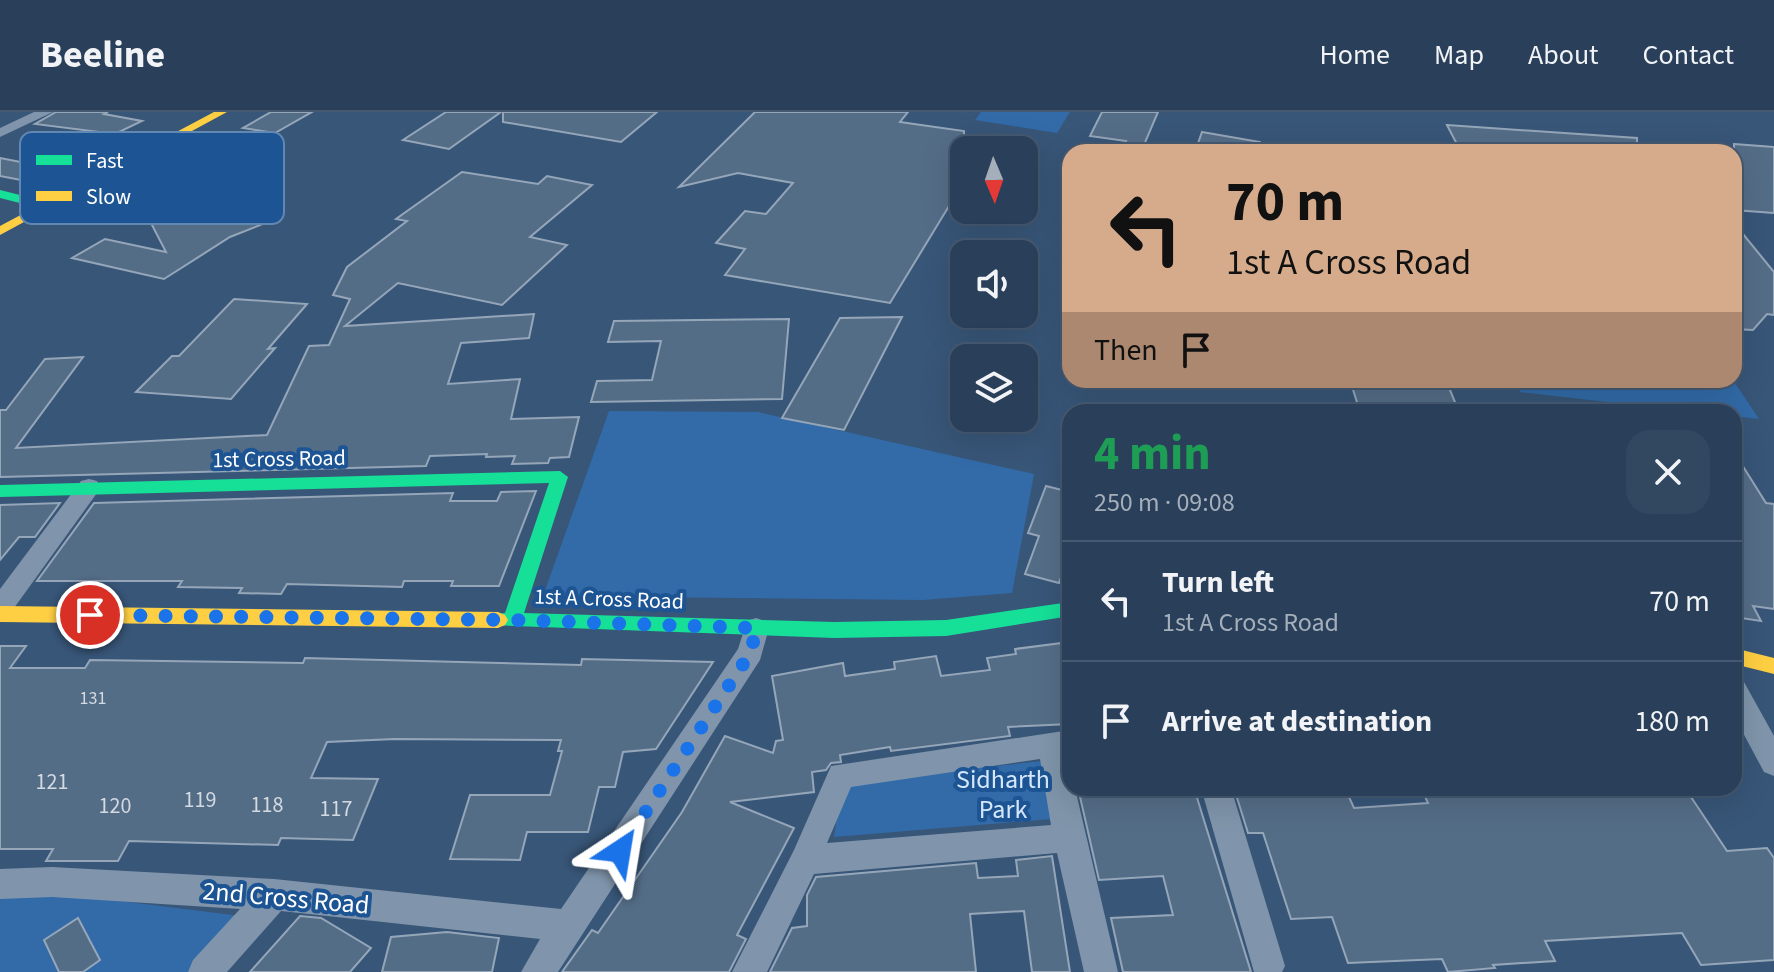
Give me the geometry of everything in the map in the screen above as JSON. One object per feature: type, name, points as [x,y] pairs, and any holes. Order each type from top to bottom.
[{"type":"street","points":[[0,133],[46,112]]},
{"type":"street","points":[[152,132],[190,112]]},
{"type":"street","points":[[185,132],[222,112]]},
{"type":"street","points":[[0,121],[18,125]]},
{"type":"street","points":[[0,194],[20,199]]},
{"type":"street","points":[[0,212],[20,202]]},
{"type":"street","points":[[0,231],[20,221]]},
{"type":"street","name":"1st Cross Road","points":[[0,491],[560,477],[512,620]]},
{"type":"street","points":[[0,608],[89,487]]},
{"type":"street","name":"1st A Cross Road","points":[[0,614],[512,620],[756,628],[946,628],[1062,610]]},
{"type":"street","points":[[538,972],[751,652],[756,628]]},
{"type":"street","points":[[1742,658],[1774,666]]},
{"type":"street","points":[[1742,705],[1774,763]]},
{"type":"street","points":[[749,972],[805,860],[841,775],[1061,743]]},
{"type":"street","points":[[1065,796],[1069,838],[1101,972]]},
{"type":"street","points":[[1218,796],[1268,966]]},
{"type":"street","points":[[805,860],[1069,838]]},
{"type":"street","name":"2nd Cross Road","points":[[0,884],[52,882],[274,895],[571,926]]},
{"type":"street","points":[[205,972],[274,895]]},
{"type":"green space","points":[[981,112],[1070,112],[1057,133],[975,120]]},
{"type":"green space","points":[[1518,388],[1738,388],[1759,419],[1742,417],[1742,404],[1626,404],[1520,392]]},
{"type":"green space","points":[[609,411],[758,412],[1034,474],[1012,593],[923,600],[543,596]]},
{"type":"green space","name":"Sidharth Park","points":[[1042,761],[1052,819],[834,837],[842,783]]},
{"type":"green space","points":[[39,891],[241,916],[191,972],[0,972],[0,896]]},
{"type":"building","points":[[56,112],[108,112],[104,114],[142,121],[119,132],[35,124]]},
{"type":"building","points":[[271,112],[312,112],[277,132],[243,128]]},
{"type":"building","points":[[446,112],[501,112],[449,149],[403,140]]},
{"type":"building","points":[[503,112],[657,112],[621,142],[503,122]]},
{"type":"building","points":[[755,112],[908,112],[900,122],[964,131],[964,136],[950,136],[950,206],[890,303],[725,275],[745,249],[716,243],[745,211],[766,214],[793,183],[738,173],[679,187]]},
{"type":"building","points":[[1102,112],[1158,112],[1144,144],[1125,144],[1126,141],[1090,136]]},
{"type":"building","points":[[1447,125],[1637,138],[1637,144],[1457,144]]},
{"type":"building","points":[[1202,132],[1260,142],[1260,144],[1198,144]]},
{"type":"building","points":[[1742,145],[1774,147],[1774,213],[1742,211]]},
{"type":"building","points":[[0,158],[20,162],[20,180],[0,176]]},
{"type":"building","points":[[462,172],[538,184],[547,176],[592,185],[530,237],[567,245],[502,305],[398,283],[345,326],[534,314],[529,338],[461,343],[448,384],[520,379],[511,419],[579,417],[569,457],[550,458],[548,463],[512,464],[515,456],[430,456],[426,466],[0,477],[0,410],[6,410],[45,359],[83,357],[16,448],[267,435],[309,346],[329,345],[350,299],[333,295],[347,267],[407,221],[396,219]]},
{"type":"building","points":[[263,224],[230,237],[164,279],[72,258],[105,239],[166,252],[152,225]]},
{"type":"building","points":[[1742,233],[1774,272],[1774,315],[1767,314],[1753,330],[1742,329]]},
{"type":"building","points":[[234,299],[307,304],[268,349],[275,348],[231,399],[136,392],[172,356],[179,356]]},
{"type":"building","points":[[902,317],[844,430],[782,418],[840,318]]},
{"type":"building","points":[[789,319],[782,399],[591,402],[597,381],[652,380],[661,341],[608,342],[614,321]]},
{"type":"building","points":[[1352,388],[1449,388],[1456,404],[1358,404]]},
{"type":"building","points":[[1742,465],[1766,503],[1774,504],[1774,609],[1753,606],[1761,621],[1742,618]]},
{"type":"building","points":[[1046,486],[1062,490],[1062,575],[1059,583],[1025,574],[1039,536],[1028,533]]},
{"type":"building","points":[[536,491],[499,586],[451,586],[453,581],[404,581],[402,587],[287,584],[281,594],[239,593],[242,588],[178,587],[182,581],[37,581],[94,503],[453,493],[450,501],[497,501],[501,492]]},
{"type":"building","points":[[60,503],[35,537],[19,537],[0,560],[0,505]]},
{"type":"building","points":[[1062,643],[1062,724],[1008,727],[1010,736],[840,755],[841,762],[831,763],[826,770],[812,772],[814,792],[730,802],[794,828],[737,935],[746,939],[729,972],[562,972],[592,930],[598,933],[682,812],[725,736],[773,753],[776,741],[783,740],[772,676],[843,663],[845,676],[895,669],[894,662],[936,656],[941,676],[990,670],[987,658],[1016,654],[1015,649]]},
{"type":"building","points":[[0,646],[26,646],[10,668],[85,668],[90,660],[303,663],[305,658],[581,665],[582,659],[713,662],[656,749],[623,752],[615,787],[599,787],[588,832],[527,832],[520,860],[450,859],[470,795],[550,795],[562,751],[558,751],[561,740],[395,739],[327,742],[311,778],[378,779],[353,840],[281,838],[278,845],[129,841],[118,861],[46,861],[53,849],[0,849]]},
{"type":"building","points":[[1080,796],[1196,796],[1251,972],[1123,972],[1111,918],[1173,915],[1163,876],[1099,880]]},
{"type":"building","points":[[1236,796],[1349,796],[1354,808],[1428,803],[1425,796],[1690,796],[1727,851],[1767,848],[1774,858],[1774,960],[1701,965],[1682,933],[1545,941],[1555,961],[1493,965],[1495,968],[1448,972],[1442,959],[1348,963],[1332,917],[1291,919],[1263,833],[1248,833]]},
{"type":"building","points":[[1052,856],[1070,972],[1032,972],[1024,911],[970,914],[976,972],[770,972],[792,928],[807,926],[807,895],[816,877],[976,863],[978,878],[1018,876],[1016,860]]},
{"type":"building","points":[[300,916],[321,918],[371,948],[350,972],[250,972]]},
{"type":"building","points":[[78,918],[100,960],[83,972],[59,972],[44,940]]},
{"type":"building","points":[[447,932],[499,938],[492,972],[382,972],[391,937]]},
{"type":"traffic: fast","points":[[0,194],[20,199]]},
{"type":"traffic: fast","points":[[0,491],[560,477],[512,620]]},
{"type":"traffic: fast","points":[[498,620],[834,630],[946,628],[1062,610]]},
{"type":"traffic: slow","points":[[185,132],[222,112]]},
{"type":"traffic: slow","points":[[0,231],[20,220]]},
{"type":"traffic: slow","points":[[0,614],[498,620]]},
{"type":"traffic: slow","points":[[1742,658],[1774,666]]},
{"type":"route","points":[[90,615],[512,620],[756,628],[751,652],[620,851]]}]
